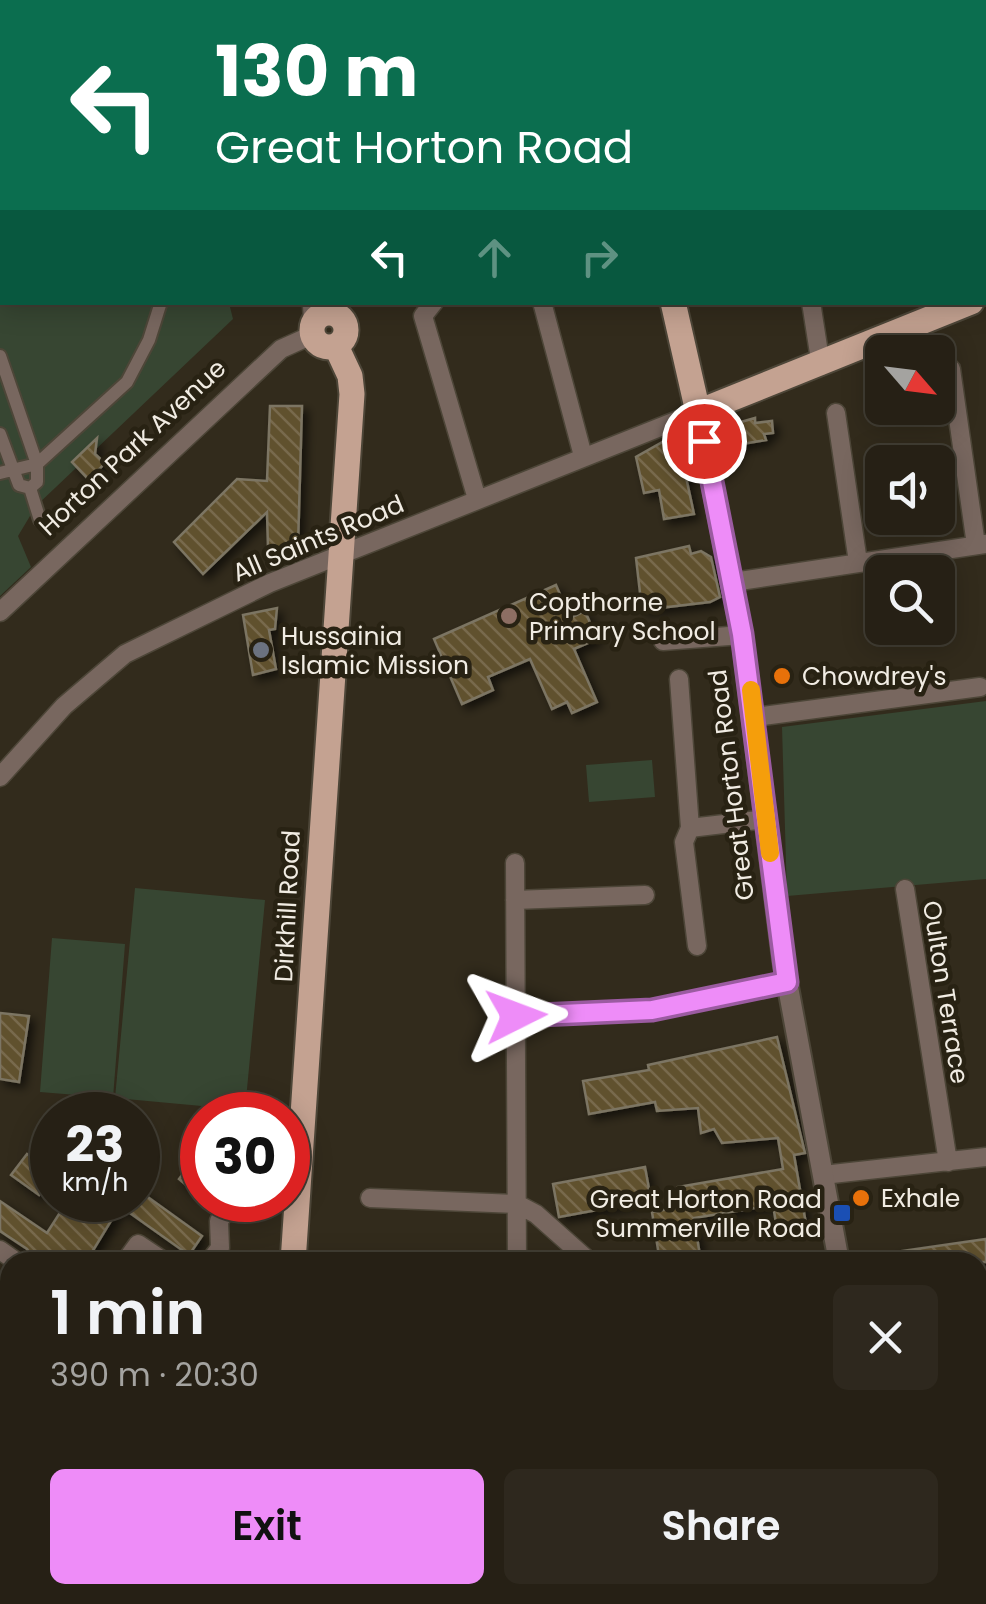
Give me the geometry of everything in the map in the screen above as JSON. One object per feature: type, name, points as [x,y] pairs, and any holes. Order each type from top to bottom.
[{"type":"main road","name":"Great Horton Road","points":[[674,305],[698,412]]},
{"type":"main road","points":[[698,412],[821,366],[964,305]]},
{"type":"main road","name":"Dirkhill Road","points":[[294,1252],[352,394],[350,376],[328,317]]},
{"type":"street","points":[[6,471],[37,464],[127,382],[149,340],[160,305]]},
{"type":"street","points":[[543,305],[584,456]]},
{"type":"street","points":[[811,305],[821,366]]},
{"type":"street","points":[[429,309],[476,498]]},
{"type":"street","name":"Horton Park Avenue","points":[[0,612],[281,349],[328,317]]},
{"type":"street","points":[[0,356],[7,400],[37,464],[37,482],[30,488]]},
{"type":"street","points":[[733,582],[981,544],[955,392]]},
{"type":"street","name":"All Saints Road","points":[[0,777],[64,706],[125,654],[270,583],[698,412]]},
{"type":"street","name":"Great Horton Road","points":[[698,412],[742,634],[787,982],[837,1252]]},
{"type":"street","points":[[836,413],[858,562]]},
{"type":"street","points":[[0,434],[6,471],[19,485],[30,488]]},
{"type":"street","points":[[30,488],[40,520]]},
{"type":"street","points":[[664,640],[742,634]]},
{"type":"street","points":[[679,679],[690,828],[684,842],[696,946]]},
{"type":"street","points":[[755,717],[980,687]]},
{"type":"street","points":[[690,828],[766,819]]},
{"type":"street","points":[[515,863],[518,1252]]},
{"type":"street","name":"Oulton Terrace","points":[[905,889],[948,1162]]},
{"type":"street","points":[[516,900],[645,894]]},
{"type":"street","points":[[516,1016],[652,1010],[787,982]]},
{"type":"street","points":[[823,1175],[986,1156]]},
{"type":"street","points":[[370,1198],[516,1204],[536,1214],[579,1252]]},
{"type":"street","points":[[217,1252],[219,1222]]},
{"type":"green space","points":[[0,305],[230,305],[233,319],[36,506],[18,536],[31,567],[0,596]]},
{"type":"green space","points":[[986,701],[986,879],[787,896],[782,727]]},
{"type":"green space","points":[[652,760],[655,797],[589,802],[586,765]]},
{"type":"green space","points":[[135,888],[265,900],[247,1092],[180,1092],[180,1104],[160,1102],[160,1092],[116,1092]]},
{"type":"green space","points":[[52,938],[125,944],[113,1092],[40,1092]]},
{"type":"building","points":[[270,406],[302,406],[298,546],[268,548],[267,512],[203,574],[174,542],[237,479],[267,481]]},
{"type":"building","points":[[755,418],[755,423],[772,421],[773,433],[764,434],[766,440],[730,446],[727,426]]},
{"type":"building","points":[[675,435],[690,441],[694,464],[686,477],[694,514],[664,519],[659,490],[644,493],[636,457]]},
{"type":"building","points":[[97,438],[95,454],[105,463],[89,480],[72,462]]},
{"type":"building","points":[[689,546],[691,554],[701,551],[711,557],[720,597],[710,602],[642,610],[636,558]]},
{"type":"building","points":[[556,585],[570,618],[585,611],[597,639],[574,649],[597,702],[572,713],[567,702],[552,709],[530,659],[488,677],[493,690],[462,704],[434,639]]},
{"type":"building","name":"Hussainia Islamic Mission","points":[[277,608],[275,629],[269,630],[276,669],[253,675],[243,615]]},
{"type":"building","points":[[0,1013],[29,1016],[19,1082],[0,1079]]},
{"type":"building","points":[[777,1037],[805,1153],[794,1155],[806,1224],[777,1229],[773,1205],[694,1218],[699,1252],[658,1252],[652,1212],[681,1207],[678,1187],[783,1169],[778,1138],[722,1143],[714,1129],[701,1133],[698,1108],[657,1111],[655,1102],[589,1114],[583,1081],[649,1070],[648,1065]]},
{"type":"building","points":[[27,1154],[30,1156],[30,1189],[11,1175]]},
{"type":"building","points":[[645,1167],[651,1200],[559,1217],[553,1184]]},
{"type":"building","points":[[0,1201],[47,1233],[54,1222],[110,1222],[92,1252],[29,1252],[0,1231]]},
{"type":"building","points":[[160,1206],[202,1236],[191,1252],[185,1252],[143,1222],[160,1222]]},
{"type":"building","points":[[986,1239],[986,1252],[895,1252]]},
{"type":"slow traffic","points":[[751,690],[770,853]]},
{"type":"place","name":"Copthorne Primary School","points":[[509,616]]},
{"type":"place","name":"Hussainia Islamic Mission","points":[[261,650]]},
{"type":"place","name":"Chowdrey's","points":[[782,676]]},
{"type":"place","name":"Exhale","points":[[861,1198]]},
{"type":"place","name":"Great Horton Road Summerville Road","points":[[842,1213]]},
{"type":"route","points":[[516,1016],[652,1010],[787,982],[755,717],[704,441]]}]
